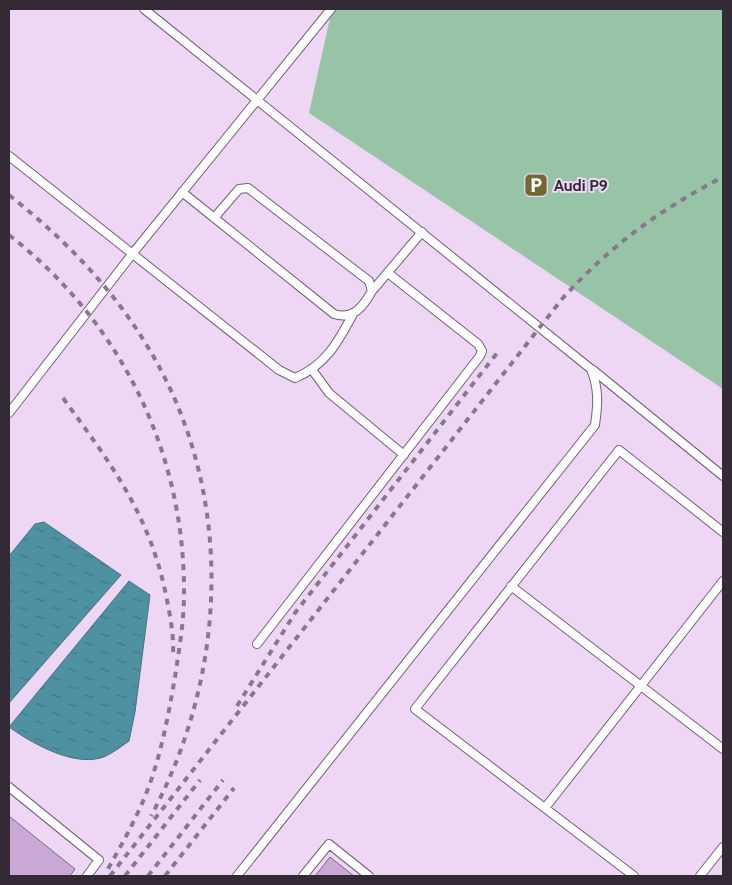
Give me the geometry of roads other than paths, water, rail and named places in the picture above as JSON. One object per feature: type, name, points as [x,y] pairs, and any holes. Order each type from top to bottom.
[{"type":"lane","points":[[144,9],[723,476]]},
{"type":"lane","points":[[9,413],[133,253],[331,9]]},
{"type":"lane","points":[[9,156],[279,370],[295,378],[312,371],[332,351],[353,314],[364,305],[372,292],[422,232]]},
{"type":"lane","points":[[214,218],[239,189],[248,188],[369,280],[372,292]]},
{"type":"lane","points":[[182,192],[334,314],[343,317],[353,314]]},
{"type":"lane","points":[[257,644],[477,362],[482,351],[478,344],[388,273]]},
{"type":"lane","points":[[237,876],[595,425],[598,406],[598,386],[591,369]]},
{"type":"lane","points":[[312,371],[321,386],[404,455]]},
{"type":"lane","points":[[634,876],[415,709],[619,450],[723,532]]},
{"type":"lane","points":[[545,808],[723,581]]},
{"type":"lane","points":[[511,586],[723,750]]},
{"type":"lane","points":[[9,786],[99,860],[87,876]]},
{"type":"lane","points":[[304,876],[329,844],[369,876]]},
{"type":"lane","points":[[700,876],[723,847]]},
{"type":"water","points":[[44,522],[121,575],[9,703],[9,556],[35,524]]},
{"type":"water","points":[[129,581],[150,595],[135,712],[129,741],[106,756],[82,759],[56,753],[30,741],[9,727]]},
{"type":"railway","points":[[110,876],[562,299],[598,262],[636,230],[723,177]]},
{"type":"railway","points":[[9,195],[48,228],[84,263],[132,322],[146,344],[175,400],[195,458],[208,518],[212,579],[208,640],[196,700],[177,759],[151,816]]},
{"type":"railway","points":[[9,235],[49,270],[84,308],[114,350],[139,394],[159,441],[173,491],[181,542],[184,604],[175,677],[164,736],[146,794],[105,874]]},
{"type":"railway","points":[[237,706],[295,613],[497,353]]},
{"type":"railway","points":[[63,398],[97,445],[139,514],[159,566],[166,595],[172,632],[173,655]]},
{"type":"railway","points":[[125,876],[200,780]]},
{"type":"railway","points":[[148,876],[223,780]]},
{"type":"railway","points":[[165,876],[234,788]]},
{"type":"place","name":"Audi P9","points":[[536,185]]}]
